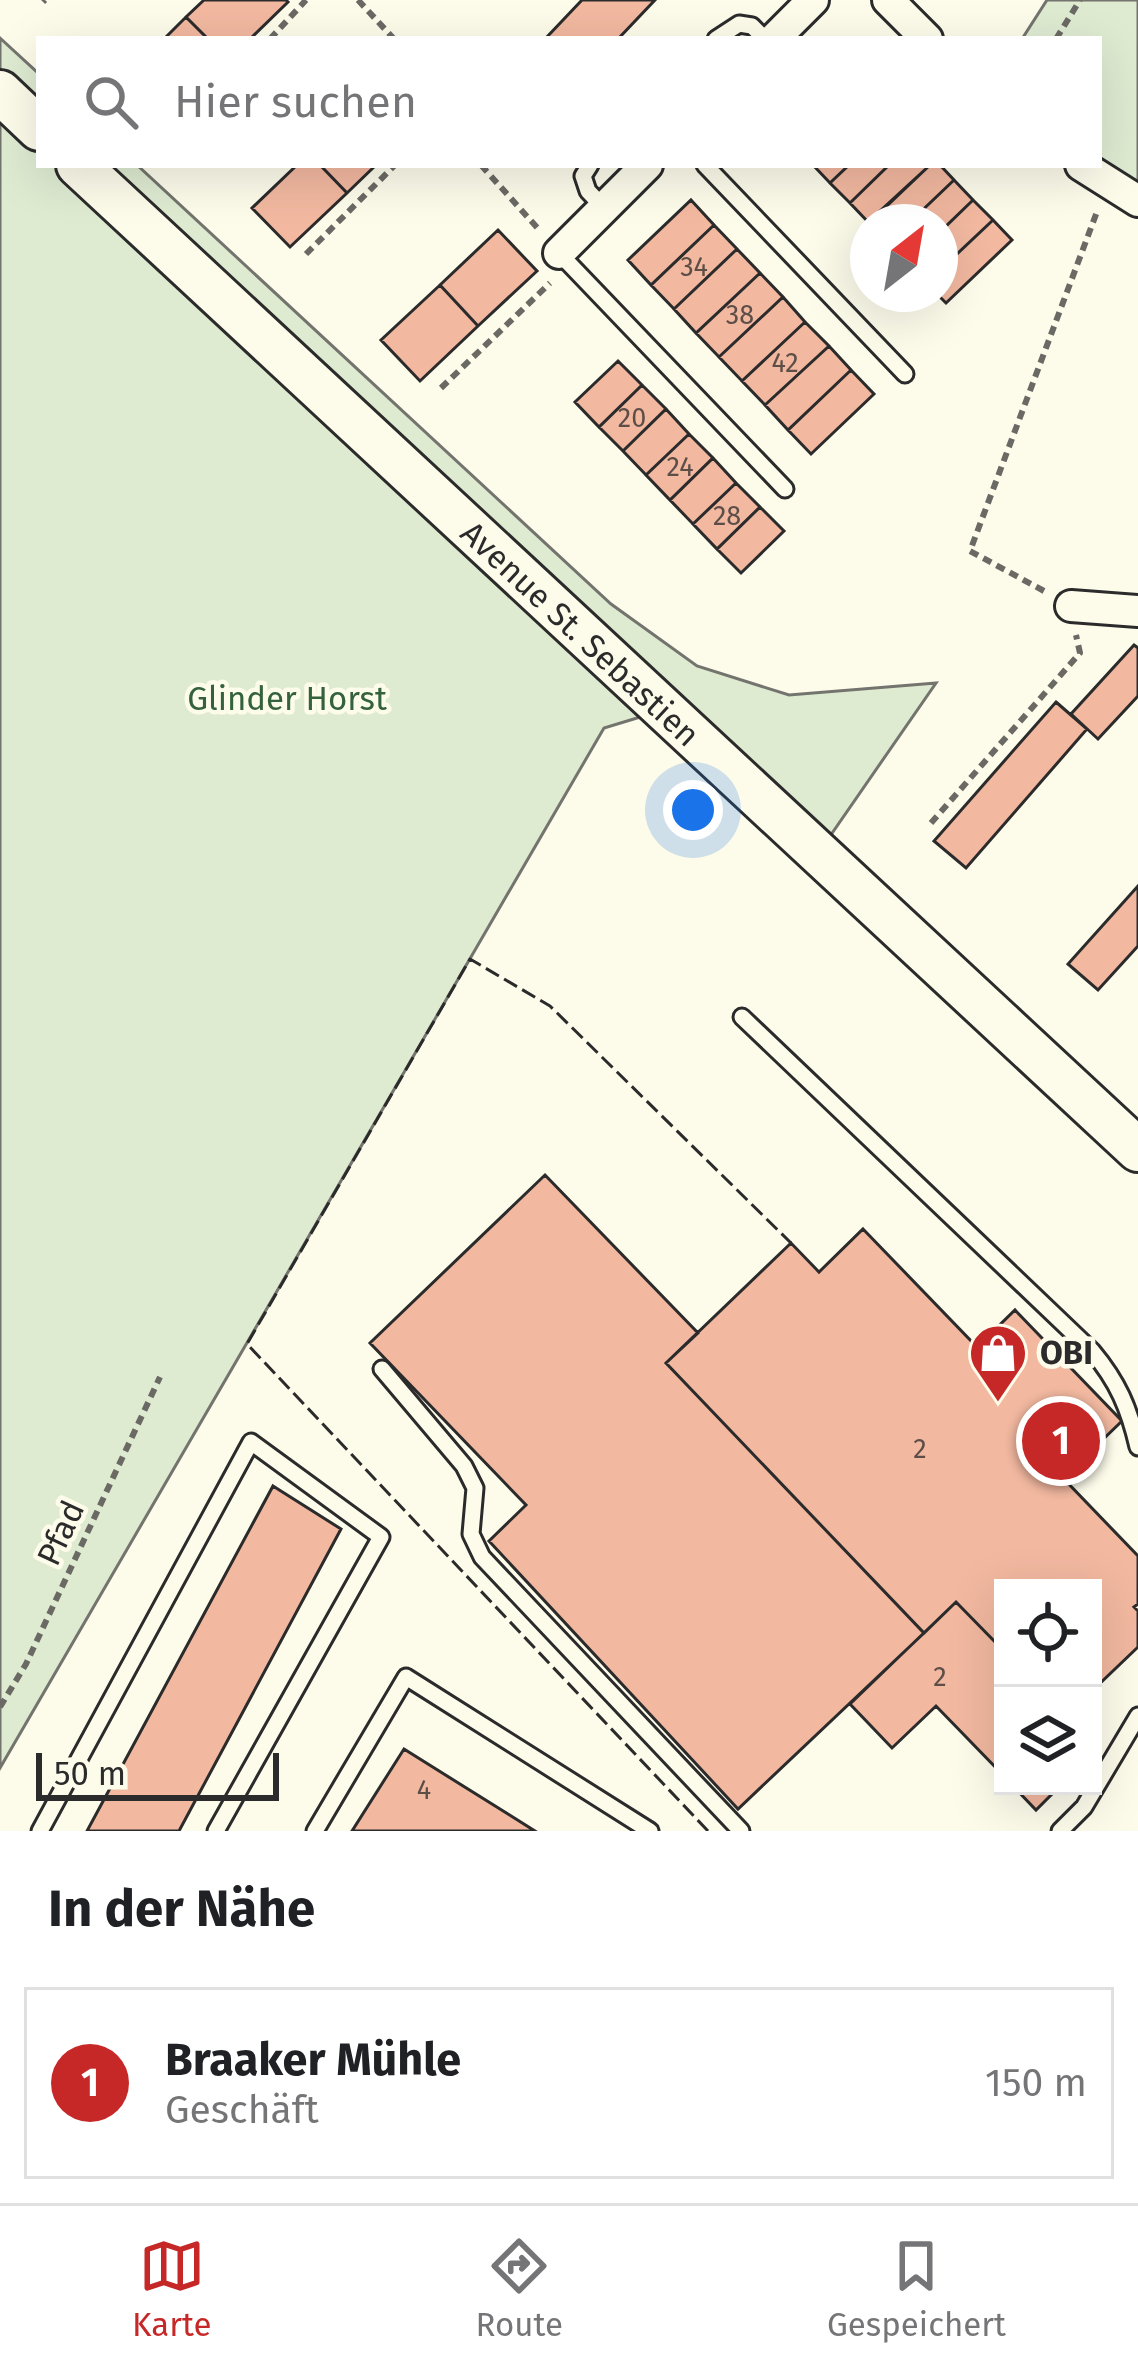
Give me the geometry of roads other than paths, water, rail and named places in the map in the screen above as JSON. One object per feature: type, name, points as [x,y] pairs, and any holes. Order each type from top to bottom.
[{"type":"main road","points":[[0,92],[36,126]]},
{"type":"main road","name":"Avenue St. Sebastien","points":[[81,168],[1138,1150]]},
{"type":"street","points":[[772,36],[813,0]]},
{"type":"street","points":[[888,0],[924,36]]},
{"type":"street","points":[[564,258],[643,168]]},
{"type":"street","points":[[1086,168],[1138,201]]},
{"type":"street","points":[[1071,605],[1138,611]]},
{"type":"lane","points":[[721,36],[739,24],[752,26],[765,36]]},
{"type":"lane","points":[[588,168],[583,176],[588,191],[604,208]]},
{"type":"lane","points":[[708,168],[905,374]]},
{"type":"lane","points":[[564,258],[785,488]]},
{"type":"lane","points":[[742,1017],[1093,1351],[1114,1376],[1128,1404],[1138,1447]]},
{"type":"lane","points":[[382,1369],[464,1466],[475,1488],[471,1534],[482,1557],[741,1831]]},
{"type":"lane","points":[[40,1831],[251,1442],[381,1537],[216,1831]]},
{"type":"lane","points":[[315,1831],[406,1678],[650,1831]]},
{"type":"lane","points":[[1060,1831],[1084,1808],[1138,1716]]},
{"type":"place","name":"OBI","points":[[998,1404]]},
{"type":"place","name":"Braaker Mühle","points":[[1061,1441]]},
{"type":"park label","name":"Glinder Horst","points":[[287,699]]}]
